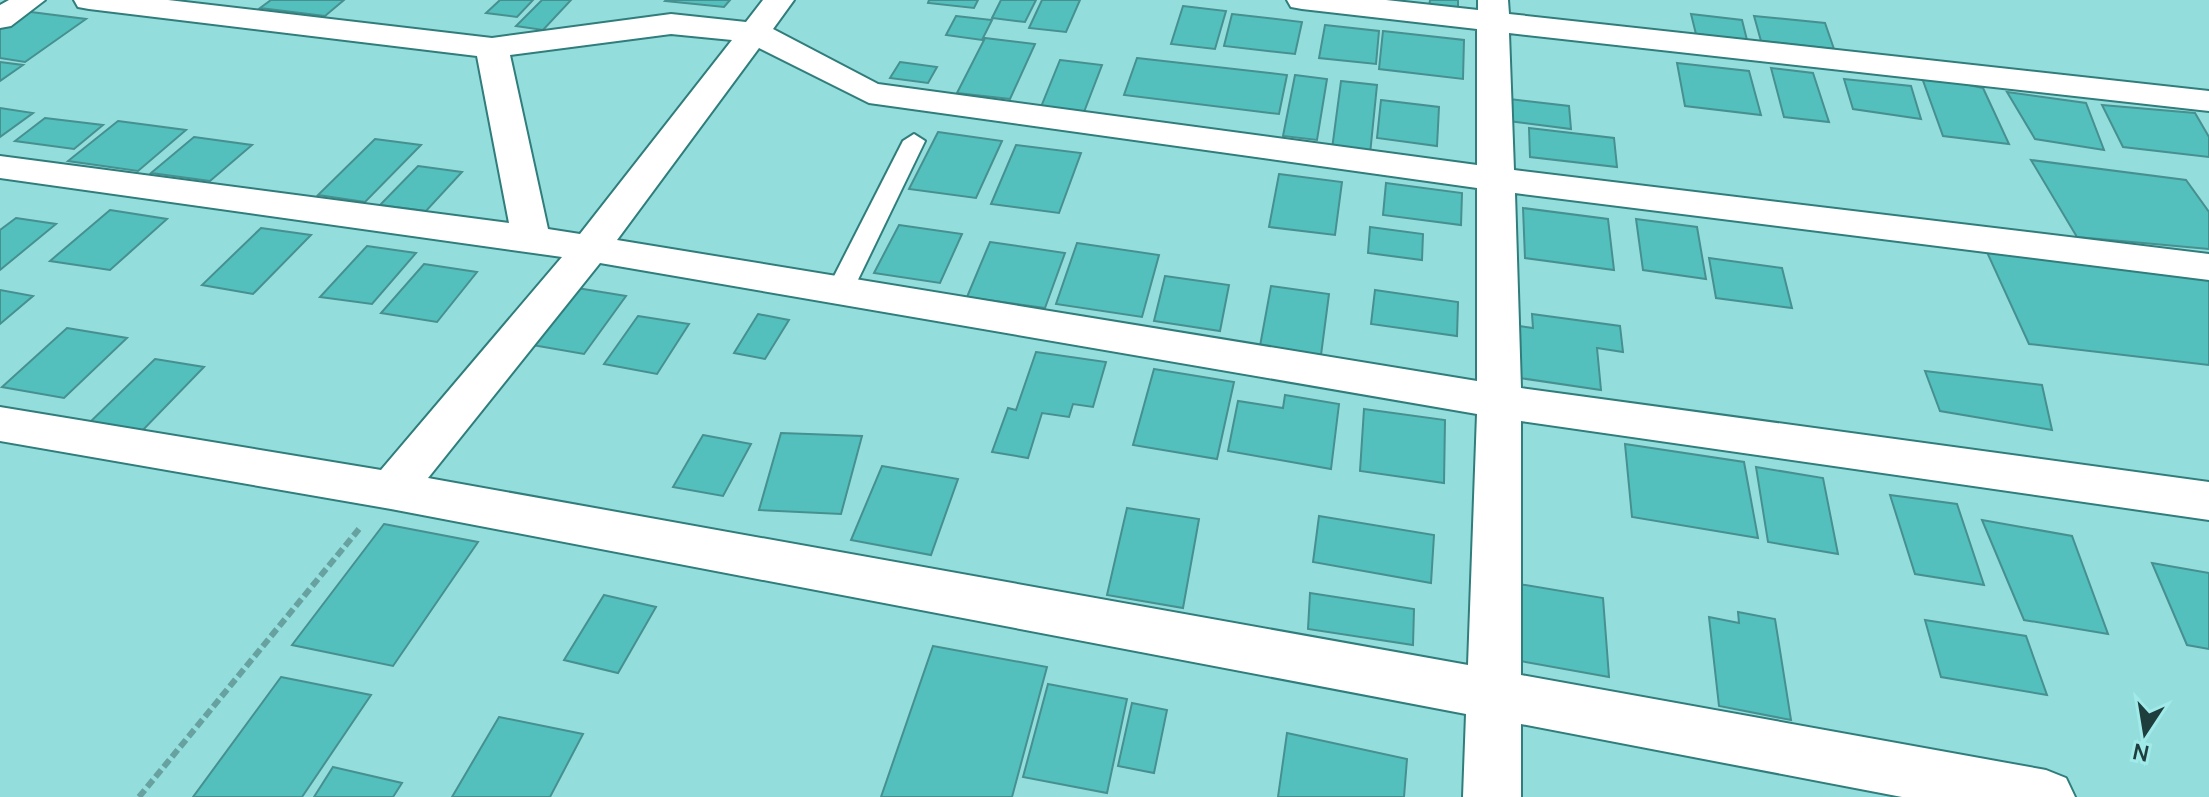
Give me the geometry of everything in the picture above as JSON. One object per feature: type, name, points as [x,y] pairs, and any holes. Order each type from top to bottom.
[{"type":"street","points":[[0,19],[30,0]]},
{"type":"street","points":[[89,0],[492,48],[671,24],[756,33],[869,93],[1497,179],[2209,267]]},
{"type":"street","points":[[391,490],[590,249],[779,0]]},
{"type":"street","points":[[1302,0],[1493,10],[2209,101]]},
{"type":"street","points":[[1492,797],[1499,401],[1493,10]]},
{"type":"street","points":[[492,48],[531,239]]},
{"type":"street","points":[[0,167],[531,239],[1499,401],[2209,501]]},
{"type":"street","points":[[0,424],[391,490],[2046,797]]},
{"type":"lane","points":[[840,290],[914,141]]},
{"type":"path","points":[[139,797],[391,490]]},
{"type":"building","points":[[271,0],[344,0],[325,16],[260,8]]},
{"type":"building","points":[[500,0],[533,0],[517,17],[486,13]]},
{"type":"building","points":[[542,0],[571,0],[543,30],[516,26]]},
{"type":"building","points":[[666,0],[730,0],[724,7],[665,1]]},
{"type":"building","points":[[929,0],[978,0],[974,8],[928,3]]},
{"type":"building","points":[[1001,0],[1036,0],[1025,22],[992,18]]},
{"type":"building","points":[[1042,0],[1080,0],[1066,32],[1029,28]]},
{"type":"building","points":[[1430,0],[1458,0],[1458,11],[1429,7]]},
{"type":"building","points":[[1183,6],[1226,11],[1215,49],[1171,44]]},
{"type":"building","points":[[23,11],[86,19],[25,62],[0,58],[0,26]]},
{"type":"building","points":[[1232,14],[1302,22],[1295,54],[1224,46]]},
{"type":"building","points":[[1691,14],[1742,20],[1747,40],[1696,34]]},
{"type":"building","points":[[956,16],[992,20],[982,40],[946,35]]},
{"type":"building","points":[[1754,16],[1825,23],[1834,49],[1761,41]]},
{"type":"building","points":[[1325,25],[1379,31],[1376,64],[1319,58]]},
{"type":"building","points":[[1383,31],[1464,40],[1463,79],[1379,69]]},
{"type":"building","points":[[985,38],[1035,44],[1010,99],[957,93]]},
{"type":"building","points":[[1137,58],[1287,75],[1279,114],[1124,95]]},
{"type":"building","points":[[1060,60],[1102,65],[1084,112],[1041,107]]},
{"type":"building","points":[[0,62],[23,65],[0,81]]},
{"type":"building","points":[[900,62],[937,67],[928,83],[890,78]]},
{"type":"building","points":[[1677,63],[1749,71],[1761,115],[1685,106]]},
{"type":"building","points":[[1771,68],[1813,73],[1829,122],[1784,117]]},
{"type":"building","points":[[1295,75],[1327,79],[1317,140],[1283,136]]},
{"type":"building","points":[[1921,75],[1983,88],[2009,144],[1943,136]]},
{"type":"building","points":[[1844,79],[1911,86],[1921,119],[1853,109]]},
{"type":"building","points":[[1341,81],[1377,85],[1370,154],[1332,149]]},
{"type":"building","points":[[2007,92],[2086,103],[2104,150],[2035,139]]},
{"type":"building","points":[[1501,98],[1569,106],[1571,129],[1501,120]]},
{"type":"building","points":[[1381,100],[1439,107],[1437,146],[1377,138]]},
{"type":"building","points":[[2102,105],[2195,113],[2209,137],[2209,157],[2123,147]]},
{"type":"building","points":[[0,108],[33,113],[0,137]]},
{"type":"building","points":[[45,118],[103,125],[74,149],[15,141]]},
{"type":"building","points":[[118,121],[186,130],[138,171],[68,161]]},
{"type":"building","points":[[1529,128],[1614,138],[1617,167],[1530,157]]},
{"type":"building","points":[[938,132],[1002,141],[976,198],[909,189]]},
{"type":"building","points":[[194,137],[252,145],[210,181],[151,173]]},
{"type":"building","points":[[375,139],[421,145],[365,202],[318,195]]},
{"type":"building","points":[[1016,145],[1081,153],[1059,213],[991,204]]},
{"type":"building","points":[[2031,160],[2186,180],[2209,212],[2209,249],[2077,237]]},
{"type":"building","points":[[418,166],[462,172],[426,211],[380,205]]},
{"type":"building","points":[[1279,174],[1342,182],[1335,235],[1269,227]]},
{"type":"building","points":[[1386,183],[1462,193],[1461,225],[1383,215]]},
{"type":"building","points":[[1523,208],[1608,219],[1614,270],[1525,258]]},
{"type":"building","points":[[110,210],[167,219],[110,270],[50,261]]},
{"type":"building","points":[[16,218],[56,224],[0,270],[0,230]]},
{"type":"building","points":[[1636,219],[1697,227],[1706,279],[1643,270]]},
{"type":"building","points":[[899,225],[962,234],[940,283],[874,273]]},
{"type":"building","points":[[1370,227],[1423,234],[1422,260],[1368,253]]},
{"type":"building","points":[[261,228],[311,235],[253,294],[202,285]]},
{"type":"building","points":[[990,242],[1065,253],[1045,308],[967,297]]},
{"type":"building","points":[[1077,243],[1159,255],[1142,317],[1056,304]]},
{"type":"building","points":[[367,246],[416,253],[372,304],[320,297]]},
{"type":"building","points":[[1986,250],[2209,277],[2209,365],[2029,344]]},
{"type":"building","points":[[1709,258],[1782,268],[1792,308],[1716,298]]},
{"type":"building","points":[[424,264],[477,272],[437,322],[381,313]]},
{"type":"building","points":[[1165,276],[1229,285],[1220,331],[1154,321]]},
{"type":"building","points":[[565,286],[626,296],[584,354],[521,343]]},
{"type":"building","points":[[1271,286],[1329,294],[1321,355],[1260,346]]},
{"type":"building","points":[[0,290],[33,296],[0,324]]},
{"type":"building","points":[[1375,290],[1458,302],[1457,336],[1371,324]]},
{"type":"building","points":[[758,314],[789,320],[765,359],[734,353]]},
{"type":"building","points":[[1532,314],[1620,326],[1623,352],[1597,348],[1601,390],[1513,377],[1512,325],[1533,328]]},
{"type":"building","points":[[638,316],[689,324],[657,374],[604,364]]},
{"type":"building","points":[[67,328],[127,338],[64,398],[2,387]]},
{"type":"building","points":[[1036,352],[1106,362],[1093,407],[1073,404],[1069,417],[1042,413],[1028,458],[992,452],[1008,408],[1016,410]]},
{"type":"building","points":[[155,359],[204,367],[141,432],[89,423]]},
{"type":"building","points":[[1154,369],[1234,382],[1217,459],[1133,445]]},
{"type":"building","points":[[1925,371],[2042,385],[2052,430],[1940,411]]},
{"type":"building","points":[[1285,395],[1339,404],[1331,469],[1228,451],[1238,401],[1283,408]]},
{"type":"building","points":[[1364,409],[1445,420],[1444,483],[1360,471]]},
{"type":"building","points":[[781,433],[862,436],[841,514],[759,510]]},
{"type":"building","points":[[703,435],[751,444],[723,496],[673,487]]},
{"type":"building","points":[[1625,444],[1744,462],[1758,538],[1632,517]]},
{"type":"building","points":[[882,466],[958,479],[931,555],[851,540]]},
{"type":"building","points":[[1756,467],[1823,478],[1838,554],[1768,542]]},
{"type":"building","points":[[1890,495],[1957,504],[1984,585],[1915,574]]},
{"type":"building","points":[[1127,508],[1199,519],[1183,608],[1107,595]]},
{"type":"building","points":[[1319,516],[1434,535],[1431,583],[1313,562]]},
{"type":"building","points":[[1982,520],[2072,536],[2108,634],[2024,620]]},
{"type":"building","points":[[384,524],[478,542],[393,666],[292,645]]},
{"type":"building","points":[[2152,563],[2209,573],[2209,649],[2187,645]]},
{"type":"building","points":[[1519,584],[1603,598],[1609,677],[1520,661]]},
{"type":"building","points":[[1310,593],[1414,609],[1413,645],[1308,629]]},
{"type":"building","points":[[604,595],[656,607],[618,673],[564,660]]},
{"type":"building","points":[[1738,612],[1775,619],[1791,720],[1719,706],[1709,617],[1739,623]]},
{"type":"building","points":[[1925,620],[2026,636],[2047,695],[1941,677]]},
{"type":"building","points":[[933,646],[1047,667],[1012,797],[881,797]]},
{"type":"building","points":[[281,677],[371,695],[302,797],[193,797]]},
{"type":"building","points":[[1048,684],[1127,699],[1107,793],[1023,777]]},
{"type":"building","points":[[1132,703],[1167,710],[1154,773],[1118,766]]},
{"type":"building","points":[[499,717],[583,734],[550,797],[452,797]]},
{"type":"building","points":[[1287,733],[1407,759],[1404,797],[1278,797]]},
{"type":"building","points":[[333,767],[402,783],[393,797],[314,797]]}]
